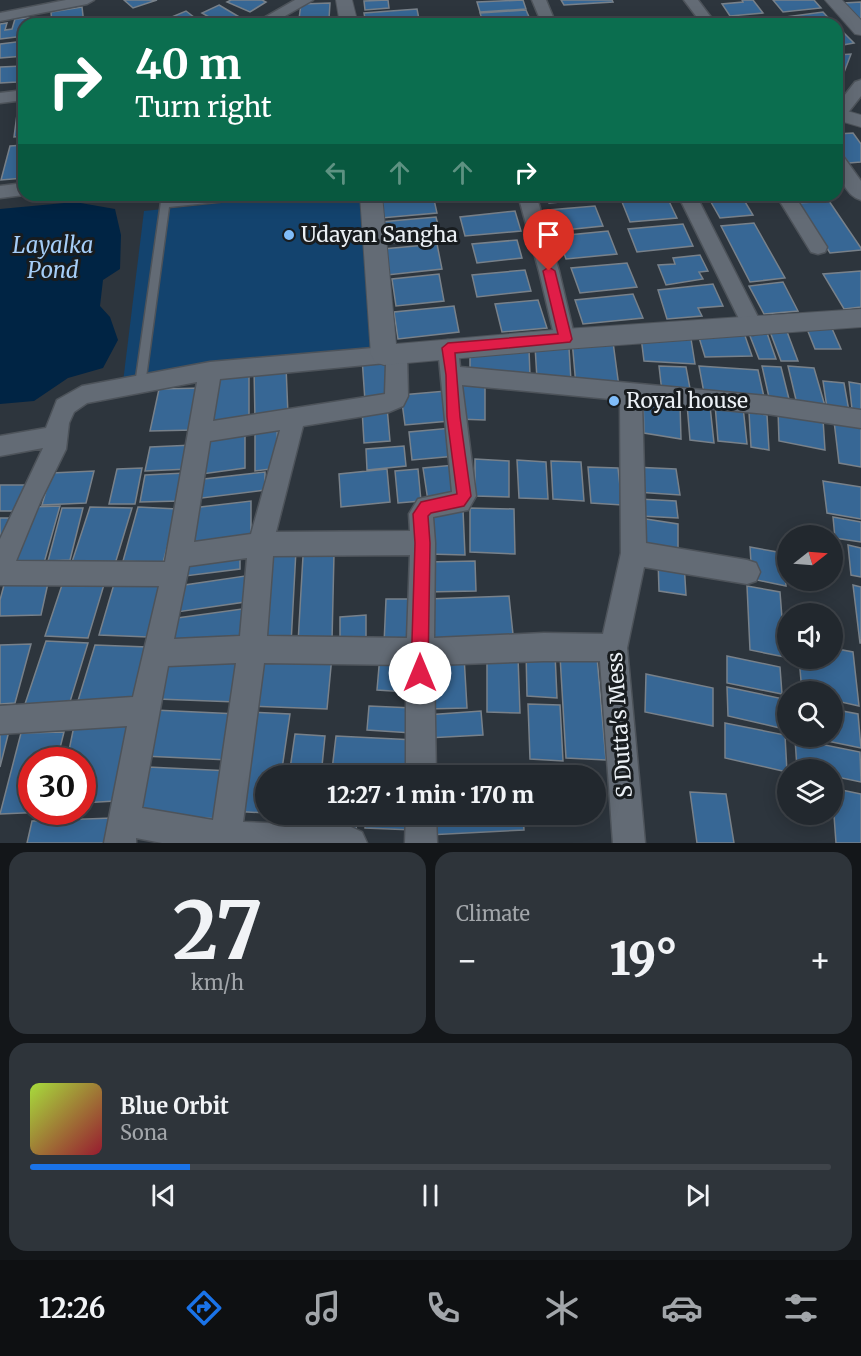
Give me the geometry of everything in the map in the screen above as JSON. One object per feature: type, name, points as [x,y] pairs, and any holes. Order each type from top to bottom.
[{"type":"street","points":[[0,17],[87,0]]},
{"type":"street","points":[[272,18],[306,0]]},
{"type":"street","points":[[344,0],[348,18]]},
{"type":"street","points":[[539,0],[546,18]]},
{"type":"street","points":[[691,0],[704,18]]},
{"type":"street","points":[[833,0],[861,30]]},
{"type":"street","points":[[848,119],[861,85]]},
{"type":"street","points":[[0,98],[18,96]]},
{"type":"street","points":[[843,168],[861,194]]},
{"type":"street","points":[[0,192],[18,190]]},
{"type":"street","points":[[200,433],[380,405],[394,400],[397,396],[371,201]]},
{"type":"street","points":[[529,201],[549,271],[565,339]]},
{"type":"street","points":[[690,201],[753,327]]},
{"type":"street","points":[[788,201],[818,247]]},
{"type":"street","points":[[0,568],[30,496],[54,449],[57,423],[65,406],[82,395],[210,371],[448,348],[861,318]]},
{"type":"street","points":[[421,765],[422,510],[459,502],[464,496],[448,348]]},
{"type":"street","points":[[210,371],[177,565],[144,711],[122,832],[174,830],[225,840],[351,843]]},
{"type":"street","points":[[452,375],[767,405],[861,418]]},
{"type":"street","name":"S Dutta's Mess","points":[[629,843],[613,648],[634,553],[631,393]]},
{"type":"street","points":[[225,840],[252,649],[261,544],[294,420]]},
{"type":"street","points":[[0,446],[56,436]]},
{"type":"street","points":[[0,573],[177,565],[261,544],[423,543]]},
{"type":"street","points":[[634,553],[747,572]]},
{"type":"street","points":[[157,653],[252,649],[420,652],[544,647],[613,648]]},
{"type":"street","points":[[0,720],[144,711]]},
{"type":"street","points":[[421,825],[421,843]]},
{"type":"lane","points":[[140,385],[166,201]]},
{"type":"shaded area","points":[[242,201],[367,201],[378,355],[123,382],[144,211]]},
{"type":"water","name":"Layalka Pond","points":[[75,202],[115,209],[121,235],[120,269],[103,280],[100,306],[110,317],[118,340],[103,368],[68,378],[34,401],[0,404],[0,209]]},
{"type":"building","points":[[124,0],[157,0],[133,8]]},
{"type":"building","points":[[231,0],[266,2],[250,12],[227,2]]},
{"type":"building","points":[[388,0],[389,8],[365,10],[364,1]]},
{"type":"building","points":[[523,0],[526,9],[480,12],[477,2]]},
{"type":"building","points":[[561,0],[612,0],[613,2],[564,5]]},
{"type":"building","points":[[742,0],[753,0],[763,13],[730,16],[722,4],[743,2]]},
{"type":"building","points":[[773,0],[814,0],[821,8],[783,12]]},
{"type":"building","points":[[861,2],[861,18],[858,19],[844,3]]},
{"type":"building","points":[[330,3],[329,18],[299,18],[301,4]]},
{"type":"building","points":[[219,5],[241,18],[211,18],[202,13]]},
{"type":"building","points":[[82,7],[83,18],[52,18],[51,12]]},
{"type":"building","points":[[417,9],[419,18],[365,18],[364,13]]},
{"type":"building","points":[[526,10],[530,18],[482,18],[480,13]]},
{"type":"building","points":[[186,11],[195,18],[169,18]]},
{"type":"building","points":[[823,12],[828,18],[786,18]]},
{"type":"building","points":[[15,19],[18,19],[18,37],[0,39],[0,24],[7,23],[5,30],[12,29]]},
{"type":"building","points":[[843,32],[854,43],[843,45]]},
{"type":"building","points":[[18,42],[18,56],[0,58],[0,44]]},
{"type":"building","points":[[851,54],[843,75],[843,55]]},
{"type":"building","points":[[18,66],[17,82],[0,83],[0,67]]},
{"type":"building","points":[[18,107],[18,137],[14,137]]},
{"type":"building","points":[[853,133],[861,144],[861,162],[849,163],[843,155],[843,134]]},
{"type":"building","points":[[18,145],[18,179],[1,180],[10,146]]},
{"type":"building","points":[[379,201],[434,201],[437,213],[381,218]]},
{"type":"building","points":[[548,201],[574,201],[549,203]]},
{"type":"building","points":[[669,201],[677,218],[630,222],[622,202]]},
{"type":"building","points":[[710,201],[745,201],[753,215],[720,218]]},
{"type":"building","points":[[829,201],[861,250],[830,253],[798,203]]},
{"type":"building","points":[[595,206],[603,226],[555,231],[548,210]]},
{"type":"building","points":[[515,211],[521,231],[465,236],[460,217]]},
{"type":"building","points":[[436,217],[441,238],[384,244],[380,222]]},
{"type":"building","points":[[754,223],[785,278],[750,282],[721,226]]},
{"type":"building","points":[[683,224],[693,246],[637,252],[628,229]]},
{"type":"building","points":[[608,231],[617,254],[566,259],[558,236]]},
{"type":"building","points":[[517,240],[522,258],[477,263],[472,244]]},
{"type":"building","points":[[437,244],[442,269],[387,275],[383,249]]},
{"type":"building","points":[[700,255],[708,271],[699,272],[703,279],[666,285],[658,265],[675,264],[673,258]]},
{"type":"building","points":[[627,263],[637,287],[580,293],[571,268]]},
{"type":"building","points":[[525,270],[531,291],[477,297],[472,275]]},
{"type":"building","points":[[861,271],[861,307],[844,309],[823,274]]},
{"type":"building","points":[[439,274],[444,301],[396,306],[392,279]]},
{"type":"building","points":[[783,282],[798,311],[764,314],[749,286]]},
{"type":"building","points":[[713,284],[723,306],[698,308],[702,316],[667,319],[658,290]]},
{"type":"building","points":[[633,294],[643,318],[583,324],[575,300]]},
{"type":"building","points":[[538,300],[547,328],[502,332],[495,304]]},
{"type":"building","points":[[454,306],[459,332],[398,339],[394,312]]},
{"type":"building","points":[[805,324],[830,324],[841,349],[815,349]]},
{"type":"building","points":[[769,329],[786,329],[798,361],[781,361]]},
{"type":"building","points":[[743,330],[752,356],[705,357],[697,331]]},
{"type":"building","points":[[766,330],[776,359],[759,359],[748,331]]},
{"type":"building","points":[[641,337],[691,339],[695,364],[644,361]]},
{"type":"building","points":[[572,340],[613,342],[619,387],[576,386]]},
{"type":"building","points":[[535,346],[569,348],[571,381],[537,379]]},
{"type":"building","points":[[470,348],[529,350],[530,375],[470,373]]},
{"type":"building","points":[[387,356],[391,399],[365,401],[362,358]]},
{"type":"building","points":[[286,366],[288,415],[255,419],[254,369]]},
{"type":"building","points":[[659,366],[686,367],[691,394],[662,392]]},
{"type":"building","points":[[699,366],[758,370],[764,397],[704,393]]},
{"type":"building","points":[[762,366],[781,367],[790,403],[770,402]]},
{"type":"building","points":[[788,366],[814,368],[825,406],[797,404]]},
{"type":"building","points":[[249,368],[249,423],[212,428],[213,373]]},
{"type":"building","points":[[458,381],[485,382],[485,420],[457,419]]},
{"type":"building","points":[[823,381],[844,383],[849,411],[827,408]]},
{"type":"building","points":[[849,382],[861,384],[861,411],[852,409]]},
{"type":"building","points":[[202,388],[194,430],[150,431],[159,389]]},
{"type":"building","points":[[446,391],[450,421],[405,425],[401,395]]},
{"type":"building","points":[[643,398],[680,403],[681,439],[644,433]]},
{"type":"building","points":[[687,404],[710,406],[714,443],[690,440]]},
{"type":"building","points":[[715,404],[743,407],[747,444],[718,441]]},
{"type":"building","points":[[387,407],[390,441],[364,443],[362,409]]},
{"type":"building","points":[[778,410],[823,419],[825,450],[779,441]]},
{"type":"building","points":[[749,412],[767,415],[769,450],[751,447]]},
{"type":"building","points":[[834,421],[861,426],[861,467],[839,463]]},
{"type":"building","points":[[277,425],[278,468],[255,471],[255,428]]},
{"type":"building","points":[[452,428],[456,456],[412,460],[409,432]]},
{"type":"building","points":[[245,432],[245,468],[202,474],[203,437]]},
{"type":"building","points":[[193,445],[189,469],[145,471],[150,447]]},
{"type":"building","points":[[404,446],[406,466],[367,470],[366,449]]},
{"type":"building","points":[[475,459],[509,461],[509,497],[475,496]]},
{"type":"building","points":[[517,460],[546,462],[548,499],[519,498]]},
{"type":"building","points":[[551,461],[581,462],[584,501],[553,499]]},
{"type":"building","points":[[455,465],[460,498],[428,501],[423,468]]},
{"type":"building","points":[[588,467],[618,468],[622,505],[591,503]]},
{"type":"building","points":[[633,467],[676,469],[680,495],[636,492]]},
{"type":"building","points":[[142,468],[135,504],[109,504],[117,469]]},
{"type":"building","points":[[387,469],[390,502],[341,507],[339,474]]},
{"type":"building","points":[[418,469],[421,501],[398,503],[395,471]]},
{"type":"building","points":[[94,471],[86,503],[42,505],[51,473]]},
{"type":"building","points":[[265,472],[265,490],[194,499],[195,480]]},
{"type":"building","points":[[185,473],[180,501],[140,502],[145,475]]},
{"type":"building","points":[[823,481],[861,487],[861,519],[827,513]]},
{"type":"building","points":[[0,485],[25,485],[18,511],[0,511]]},
{"type":"building","points":[[639,499],[676,501],[678,518],[640,516]]},
{"type":"building","points":[[251,501],[251,543],[190,551],[192,508]]},
{"type":"building","points":[[60,506],[44,563],[13,564],[30,507]]},
{"type":"building","points":[[90,507],[132,508],[115,564],[72,562]]},
{"type":"building","points":[[138,507],[177,509],[163,563],[123,561]]},
{"type":"building","points":[[62,508],[83,508],[70,560],[48,561]]},
{"type":"building","points":[[470,508],[514,509],[515,554],[470,552]]},
{"type":"building","points":[[428,510],[463,510],[465,555],[428,554]]},
{"type":"building","points":[[833,517],[861,522],[861,542],[843,539],[843,525],[834,525]]},
{"type":"building","points":[[0,518],[12,518],[0,557]]},
{"type":"building","points":[[646,519],[678,524],[678,557],[646,551]]},
{"type":"building","points":[[848,545],[861,548],[861,577],[851,575]]},
{"type":"building","points":[[750,547],[777,552],[777,584],[752,579]]},
{"type":"building","points":[[296,550],[291,644],[256,646],[264,551]]},
{"type":"building","points":[[240,553],[240,569],[185,576],[186,560]]},
{"type":"building","points":[[334,554],[332,641],[298,643],[303,556]]},
{"type":"building","points":[[658,559],[684,563],[686,595],[659,591]]},
{"type":"building","points":[[475,561],[476,591],[426,592],[426,562]]},
{"type":"building","points":[[65,576],[106,578],[88,638],[45,636]]},
{"type":"building","points":[[245,576],[245,602],[177,612],[178,586]]},
{"type":"building","points":[[48,583],[41,615],[0,616],[0,600],[4,585]]},
{"type":"building","points":[[114,584],[161,586],[148,637],[99,635]]},
{"type":"building","points":[[853,585],[861,587],[861,643],[860,643]]},
{"type":"building","points":[[747,586],[780,592],[781,603],[777,603],[777,655],[750,650]]},
{"type":"building","points":[[509,596],[514,644],[429,647],[427,599]]},
{"type":"building","points":[[386,599],[413,599],[412,644],[384,644]]},
{"type":"building","points":[[249,608],[250,637],[168,648],[170,619]]},
{"type":"building","points":[[366,615],[366,644],[340,646],[340,617]]},
{"type":"building","points":[[46,641],[88,643],[69,705],[25,704]]},
{"type":"building","points":[[31,644],[15,703],[0,704],[0,645]]},
{"type":"building","points":[[95,645],[147,647],[132,707],[77,704]]},
{"type":"building","points":[[843,650],[853,652],[859,706],[843,702],[843,681],[801,681],[800,669],[843,669]]},
{"type":"building","points":[[526,651],[555,653],[557,698],[527,696]]},
{"type":"building","points":[[257,653],[332,656],[327,709],[248,706]]},
{"type":"building","points":[[168,655],[244,659],[236,702],[158,699]]},
{"type":"building","points":[[380,655],[409,657],[407,692],[377,690]]},
{"type":"building","points":[[487,655],[518,657],[520,713],[487,712]]},
{"type":"building","points":[[464,656],[467,708],[426,709],[425,657]]},
{"type":"building","points":[[560,656],[597,657],[606,760],[566,758]]},
{"type":"building","points":[[727,656],[780,669],[781,681],[777,681],[777,693],[727,683]]},
{"type":"building","points":[[646,674],[713,688],[713,726],[645,712]]},
{"type":"building","points":[[727,687],[777,698],[777,727],[728,716]]},
{"type":"building","points":[[528,704],[560,705],[563,761],[530,759]]},
{"type":"building","points":[[369,706],[413,708],[412,733],[367,730]]},
{"type":"building","points":[[154,710],[238,714],[229,760],[143,756]]},
{"type":"building","points":[[481,711],[483,735],[427,738],[426,715]]},
{"type":"building","points":[[843,711],[858,714],[861,748],[843,744]]},
{"type":"building","points":[[247,712],[290,714],[283,765],[255,765],[255,812],[231,811]]},
{"type":"building","points":[[725,723],[777,733],[777,747],[786,747],[786,759],[777,759],[777,770],[725,758]]},
{"type":"building","points":[[128,724],[115,801],[96,802],[96,747],[70,747],[74,726]]},
{"type":"building","points":[[0,731],[9,731],[0,767]]},
{"type":"building","points":[[64,732],[60,747],[18,747],[18,813],[0,814],[21,733]]},
{"type":"building","points":[[295,734],[325,736],[322,765],[291,765]]},
{"type":"building","points":[[336,736],[415,740],[413,765],[333,765]]},
{"type":"building","points":[[796,747],[835,747],[860,752],[861,782],[843,778],[843,759],[796,759]]},
{"type":"building","points":[[148,767],[231,771],[223,819],[137,815]]},
{"type":"building","points":[[843,790],[861,794],[861,843],[836,843],[835,825],[843,825]]},
{"type":"building","points":[[690,792],[726,794],[734,843],[697,843]]},
{"type":"building","points":[[112,818],[108,843],[27,843],[31,825],[96,825],[96,819]]},
{"type":"building","points":[[329,825],[356,825],[356,832],[328,830]]},
{"type":"building","points":[[365,825],[413,825],[413,830],[365,828]]},
{"type":"building","points":[[428,825],[524,825],[524,830],[428,835]]},
{"type":"place","name":"Udayan Sangha","points":[[289,235]]},
{"type":"place","name":"Royal house","points":[[614,401]]},
{"type":"route","points":[[420,673],[423,543],[421,514],[422,510],[427,507],[459,502],[464,496],[448,348],[565,339],[549,271]]}]
